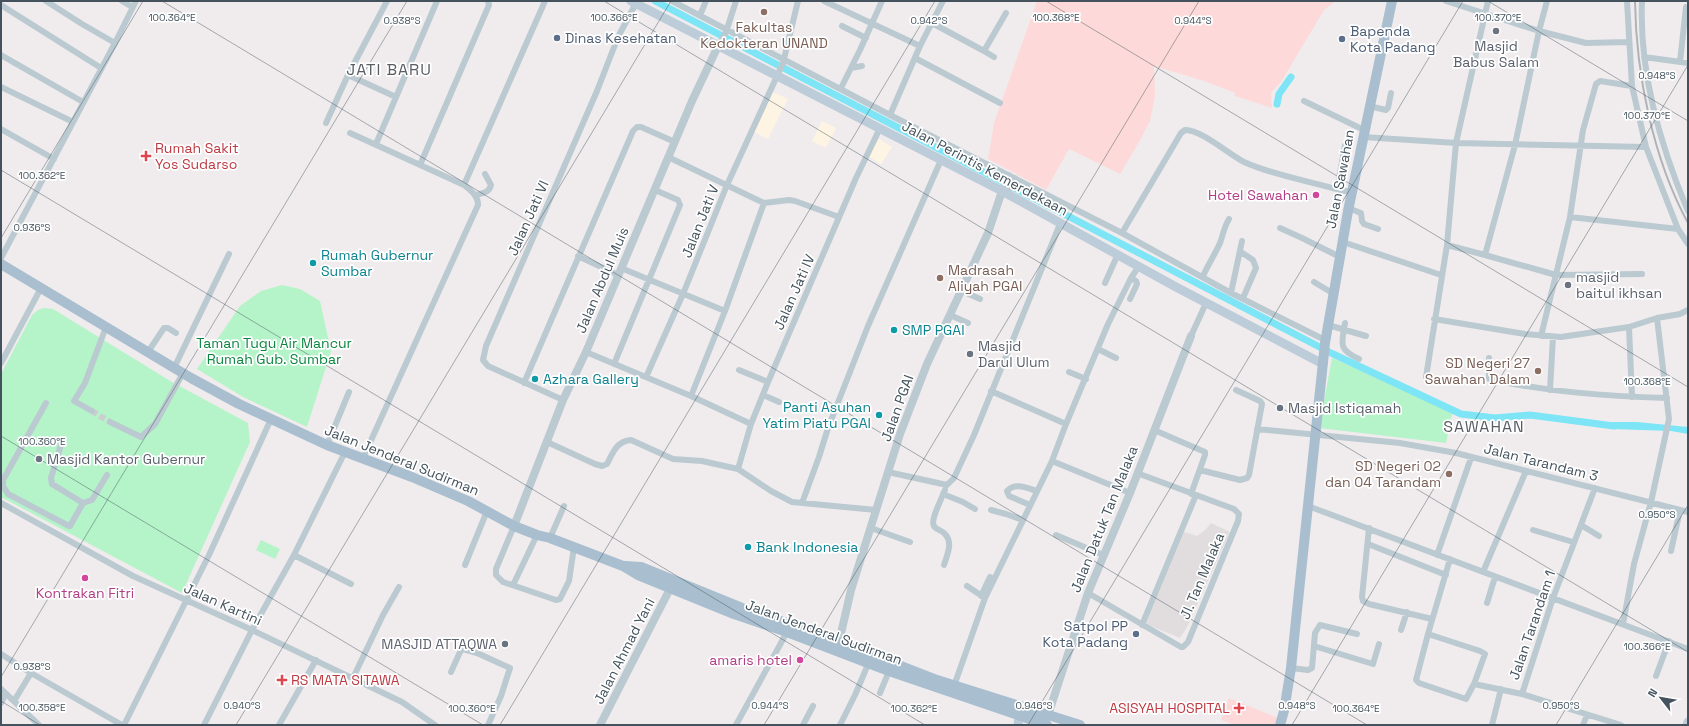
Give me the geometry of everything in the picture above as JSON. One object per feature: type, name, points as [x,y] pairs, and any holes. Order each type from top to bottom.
[{"type":"main road","name":"Jalan Sawahan","points":[[1280,725],[1291,668],[1325,342],[1348,208],[1392,1]]},
{"type":"main road","name":"Jalan Perintis Kemerdekaan","points":[[633,2],[778,73],[941,160],[1006,191],[1060,224],[1118,254],[1206,303],[1323,361]]},
{"type":"main road","name":"Jalan Jenderal Sudirman","points":[[1,264],[148,352],[239,404],[327,445],[436,487],[487,511],[514,526],[623,566],[638,575],[673,585],[750,620],[869,662],[1019,721],[1042,722]]},
{"type":"main road","points":[[673,585],[839,642],[954,686],[1042,722],[1080,725]]},
{"type":"street","points":[[46,1],[115,43]]},
{"type":"street","points":[[1,258],[115,43],[134,4],[122,1]]},
{"type":"street","points":[[326,123],[348,75],[387,1]]},
{"type":"street","points":[[376,144],[437,1]]},
{"type":"street","points":[[420,165],[490,5],[488,1]]},
{"type":"street","points":[[464,185],[545,1]]},
{"type":"street","points":[[672,1],[783,61],[841,88],[1011,179],[1122,233],[1203,276],[1231,293],[1325,342]]},
{"type":"street","points":[[700,15],[706,1]]},
{"type":"street","points":[[719,44],[727,31],[736,1]]},
{"type":"street","name":"Jalan Jati V","points":[[646,377],[683,294],[727,185],[783,61],[798,1]]},
{"type":"street","points":[[824,1],[920,46]]},
{"type":"street","points":[[841,88],[866,38],[882,1]]},
{"type":"street","points":[[890,115],[920,46],[943,1]]},
{"type":"street","points":[[1446,1],[1539,31],[1586,43],[1628,42]]},
{"type":"street","points":[[1426,376],[1447,245],[1456,143],[1488,1]]},
{"type":"street","points":[[1485,255],[1515,145],[1539,31],[1547,1]]},
{"type":"street","points":[[1627,1],[1628,42],[1632,86],[1646,147],[1678,229],[1688,244]]},
{"type":"street","points":[[1642,1],[1644,57],[1662,143],[1688,210]]},
{"type":"street","name":"Jalan Jati VI","points":[[563,400],[488,366],[483,360],[486,346],[597,91],[633,2]]},
{"type":"street","points":[[1,5],[101,68]]},
{"type":"street","points":[[1680,62],[1686,8]]},
{"type":"street","points":[[984,51],[1006,13]]},
{"type":"street","points":[[932,23],[994,57]]},
{"type":"street","points":[[842,26],[866,38]]},
{"type":"street","name":"Jalan Abdul Muis","points":[[514,526],[563,400],[586,352],[668,156],[719,44]]},
{"type":"street","points":[[1,56],[83,102]]},
{"type":"street","points":[[1644,57],[1688,63]]},
{"type":"street","points":[[915,58],[1000,103]]},
{"type":"street","points":[[851,68],[862,66]]},
{"type":"street","points":[[348,75],[396,97]]},
{"type":"street","points":[[1541,336],[1570,217],[1583,130],[1596,84],[1600,81],[1632,86]]},
{"type":"street","points":[[1,87],[73,122]]},
{"type":"street","points":[[1369,106],[1386,110],[1388,108],[1391,93]]},
{"type":"street","points":[[1304,101],[1363,134],[1456,143],[1646,147]]},
{"type":"street","points":[[524,383],[578,256],[635,129],[641,127],[675,142]]},
{"type":"street","name":"Jalan Jati IV","points":[[738,468],[751,424],[768,382],[839,217],[880,128]]},
{"type":"street","points":[[1,129],[54,159]]},
{"type":"street","points":[[1122,233],[1162,164],[1181,133],[1185,130],[1190,130],[1206,138],[1244,162],[1262,169],[1338,190],[1352,191]]},
{"type":"street","points":[[350,133],[464,185],[476,195],[478,204],[362,458]]},
{"type":"street","points":[[1338,190],[1345,145]]},
{"type":"street","points":[[668,156],[764,203],[783,200],[795,201],[839,217]]},
{"type":"street","points":[[802,503],[828,428],[868,326],[941,160]]},
{"type":"street","points":[[476,195],[487,192],[490,189],[491,185],[486,174]]},
{"type":"street","points":[[1006,191],[1011,179]]},
{"type":"street","points":[[614,364],[680,205],[678,200],[654,190]]},
{"type":"street","name":"Jalan PGAI","points":[[839,642],[851,590],[900,434],[927,364],[962,291],[1006,191]]},
{"type":"street","points":[[691,396],[725,311],[764,203]]},
{"type":"street","points":[[1348,208],[1361,213],[1364,224],[1378,229]]},
{"type":"street","points":[[1570,217],[1678,229]]},
{"type":"street","points":[[1203,276],[1218,248],[1228,219]]},
{"type":"street","points":[[944,565],[949,551],[949,542],[945,534],[934,527],[933,518],[947,485],[954,478],[974,435],[1060,224]]},
{"type":"street","points":[[1280,228],[1340,257]]},
{"type":"street","points":[[1231,293],[1241,252],[1242,241]]},
{"type":"street","points":[[1343,242],[1441,275]]},
{"type":"street","points":[[1447,245],[1556,275],[1642,274]]},
{"type":"street","points":[[1241,252],[1253,260],[1256,268],[1243,298]]},
{"type":"street","points":[[110,422],[140,437],[155,424],[229,254]]},
{"type":"street","points":[[1105,283],[1118,254]]},
{"type":"street","points":[[578,256],[620,272],[649,279],[725,311]]},
{"type":"street","points":[[983,597],[1052,461],[1108,324],[1131,278],[1139,266]]},
{"type":"street","points":[[1130,299],[1137,284],[1136,281],[1131,278]]},
{"type":"street","points":[[1314,282],[1334,294]]},
{"type":"street","points":[[1,363],[42,288]]},
{"type":"street","points":[[962,291],[980,299]]},
{"type":"street","points":[[1191,336],[1206,303]]},
{"type":"street","points":[[1434,319],[1553,337],[1629,327],[1657,318],[1675,315],[1688,310]]},
{"type":"street","points":[[950,315],[968,323]]},
{"type":"street","points":[[1623,624],[1639,544],[1651,502],[1669,419],[1657,318]]},
{"type":"street","points":[[1345,323],[1343,349],[1346,353],[1358,359]]},
{"type":"street","points":[[1328,326],[1366,336]]},
{"type":"street","points":[[92,411],[74,401],[85,382],[106,327]]},
{"type":"street","points":[[1629,327],[1632,397]]},
{"type":"street","points":[[148,352],[164,328],[168,328],[176,333]]},
{"type":"street","name":"Jalan Datuk Tan Malaka","points":[[1042,722],[1088,593],[1130,493],[1191,336]]},
{"type":"street","points":[[1550,390],[1553,337]]},
{"type":"street","points":[[1098,349],[1116,358]]},
{"type":"street","points":[[586,352],[691,396],[751,424]]},
{"type":"street","points":[[1489,358],[1488,379],[1550,390],[1632,397],[1667,398]]},
{"type":"street","points":[[739,370],[768,382]]},
{"type":"street","points":[[1069,372],[1086,379]]},
{"type":"street","points":[[1200,470],[1240,480],[1247,478],[1249,474],[1257,429],[1263,407],[1262,402],[1236,390]]},
{"type":"street","points":[[991,391],[1066,424]]},
{"type":"street","points":[[327,445],[349,392]]},
{"type":"street","points":[[763,395],[778,402]]},
{"type":"street","points":[[46,404],[3,480],[8,494],[70,526],[83,503],[92,500],[107,475]]},
{"type":"street","points":[[1,654],[31,673],[123,725],[187,601],[271,419]]},
{"type":"street","name":"Jalan Tarandam 3","points":[[1257,429],[1400,443],[1456,454],[1688,512]]},
{"type":"street","points":[[1142,625],[1193,495],[1205,455],[1204,451],[1154,430]]},
{"type":"street","points":[[547,442],[602,466],[607,464],[613,449],[624,440],[632,440],[673,459],[702,461],[738,468],[786,500],[802,503],[876,510]]},
{"type":"street","points":[[62,441],[51,482],[83,503]]},
{"type":"street","points":[[204,725],[252,630],[294,555],[345,452]]},
{"type":"street","points":[[1438,554],[1470,458]]},
{"type":"street","points":[[1052,461],[1130,493]]},
{"type":"street","points":[[1483,572],[1526,471]]},
{"type":"street","points":[[888,472],[947,485]]},
{"type":"street","name":"Jl. Tan Malaka","points":[[1088,593],[1181,647],[1186,644],[1238,521],[1239,514],[1234,509],[1137,473]]},
{"type":"street","points":[[1030,505],[1009,496],[1008,491],[1012,487],[1016,486],[1037,491]]},
{"type":"street","name":"Jalan Tarandam 1","points":[[1595,488],[1573,542],[1553,598],[1522,694],[1621,725]]},
{"type":"street","points":[[943,494],[963,502],[975,509]]},
{"type":"street","name":"Jalan Kartini","points":[[1,503],[133,576],[252,630],[402,702],[433,724]]},
{"type":"street","points":[[550,538],[564,506]]},
{"type":"street","points":[[1308,506],[1688,648]]},
{"type":"street","points":[[991,510],[1022,520]]},
{"type":"street","points":[[1672,551],[1680,510]]},
{"type":"street","points":[[465,566],[487,511]]},
{"type":"street","points":[[59,535],[66,525]]},
{"type":"street","points":[[1581,525],[1599,536]]},
{"type":"street","points":[[514,526],[496,570],[496,575],[503,582],[556,600],[560,599],[569,581],[574,547]]},
{"type":"street","points":[[870,528],[910,542]]},
{"type":"street","points":[[1369,528],[1363,578],[1363,601],[1369,604],[1432,619]]},
{"type":"street","points":[[1533,530],[1573,542]]},
{"type":"street","points":[[513,585],[537,534]]},
{"type":"street","points":[[1056,534],[1103,555]]},
{"type":"street","points":[[1368,544],[1446,575]]},
{"type":"street","points":[[294,555],[351,584]]},
{"type":"street","points":[[1428,634],[1483,652],[1485,654],[1474,684],[1467,697],[1464,699],[1417,682],[1416,676],[1432,619],[1446,575],[1450,559]]},
{"type":"street","points":[[954,686],[990,577]]},
{"type":"street","points":[[1487,603],[1495,577]]},
{"type":"street","name":"Jalan Ahmad Yani","points":[[600,725],[673,585]]},
{"type":"street","points":[[967,586],[983,597]]},
{"type":"street","points":[[352,678],[383,616],[400,587]]},
{"type":"street","points":[[1401,630],[1407,612]]},
{"type":"street","points":[[1291,668],[1301,670],[1310,669],[1312,665],[1315,633],[1320,625],[1357,634]]},
{"type":"street","points":[[736,725],[787,632]]},
{"type":"street","points":[[1656,676],[1669,641]]},
{"type":"street","points":[[1314,646],[1373,664],[1379,644]]},
{"type":"street","points":[[451,672],[460,652],[463,649],[477,652],[510,668],[501,696],[488,725]]},
{"type":"street","points":[[282,724],[316,660]]},
{"type":"street","points":[[840,725],[869,662]]},
{"type":"street","points":[[880,693],[890,671]]},
{"type":"street","points":[[14,701],[31,673]]},
{"type":"street","points":[[1474,684],[1522,694]]},
{"type":"street","points":[[1,689],[39,725]]},
{"type":"street","points":[[1492,725],[1501,689]]},
{"type":"street","points":[[803,725],[813,706]]},
{"type":"street","points":[[1583,725],[1587,715]]},
{"type":"shaded area","points":[[1037,1],[1336,1],[1324,10],[1281,82],[1271,93],[1272,108],[1235,96],[1235,93],[1204,81],[1154,66],[1155,97],[1150,121],[1120,174],[1069,149],[1046,190],[988,159],[994,123]]},
{"type":"shaded area","points":[[773,92],[788,99],[768,139],[754,132]]},
{"type":"shaded area","points":[[822,121],[836,128],[826,148],[812,141]]},
{"type":"shaded area","points":[[879,139],[892,147],[881,164],[868,156]]},
{"type":"shaded area","points":[[1211,523],[1230,532],[1187,627],[1180,638],[1146,624],[1184,532],[1197,536]]},
{"type":"shaded area","name":"ASISYAH HOSPITAL","points":[[1229,698],[1278,718],[1276,725],[1235,725],[1221,720]]},
{"type":"green space","name":"Taman Tugu Air Mancur Rumah Gub. Sumbar","points":[[282,285],[300,289],[320,301],[331,351],[307,427],[243,397],[197,369],[240,306],[261,291]]},
{"type":"green space","points":[[44,308],[53,309],[172,382],[248,423],[250,442],[182,593],[1,497],[1,374],[32,315],[38,310]]},
{"type":"green space","points":[[1332,358],[1453,411],[1446,443],[1319,428]]},
{"type":"green space","points":[[261,540],[280,549],[275,559],[256,550]]},
{"type":"water","points":[[1609,422],[1637,422],[1688,427],[1688,434],[1671,431],[1611,429],[1605,426]]},
{"type":"waterway","points":[[655,1],[1333,354],[1461,414],[1495,418],[1530,415],[1614,426]]},
{"type":"waterway","points":[[1277,104],[1279,94],[1291,77]]},
{"type":"tunnel","points":[[92,411],[110,422]]},
{"type":"railway","points":[[1635,1],[1639,57],[1649,115],[1665,172],[1688,223]]},
{"type":"place","name":"Fakultas Kedokteran UNAND","points":[[764,12]]},
{"type":"place","name":"Masjid Babus Salam","points":[[1496,31]]},
{"type":"place","name":"Dinas Kesehatan","points":[[557,38]]},
{"type":"place","name":"Bapenda Kota Padang","points":[[1342,39]]},
{"type":"place","name":"Rumah Sakit Yos Sudarso","points":[[146,156]]},
{"type":"place","name":"Hotel Sawahan","points":[[1316,195]]},
{"type":"place","name":"Rumah Gubernur Sumbar","points":[[313,263]]},
{"type":"place","name":"Madrasah Aliyah PGAI","points":[[940,278]]},
{"type":"place","name":"masjid baitul ikhsan","points":[[1568,285]]},
{"type":"place","name":"SMP PGAI","points":[[894,330]]},
{"type":"place","name":"Masjid Darul Ulum","points":[[970,354]]},
{"type":"place","name":"SD Negeri 27 Sawahan Dalam","points":[[1538,371]]},
{"type":"place","name":"Azhara Gallery","points":[[535,379]]},
{"type":"place","name":"Masjid Istiqamah","points":[[1280,408]]},
{"type":"place","name":"Panti Asuhan Yatim Piatu PGAI","points":[[879,415]]},
{"type":"place","name":"Masjid Kantor Gubernur","points":[[39,459]]},
{"type":"place","name":"SD Negeri 02 dan 04 Tarandam","points":[[1449,474]]},
{"type":"place","name":"Bank Indonesia","points":[[748,547]]},
{"type":"place","name":"Kontrakan Fitri","points":[[85,578]]},
{"type":"place","name":"Satpol PP Kota Padang","points":[[1136,634]]},
{"type":"place","name":"MASJID ATTAQWA","points":[[505,644]]},
{"type":"place","name":"amaris hotel","points":[[800,660]]},
{"type":"place","name":"RS MATA SITAWA","points":[[282,680]]},
{"type":"place","name":"ASISYAH HOSPITAL","points":[[1239,708]]},
{"type":"district","name":"JATI BARU","points":[[389,69]]},
{"type":"district","name":"SAWAHAN","points":[[1484,426]]}]
